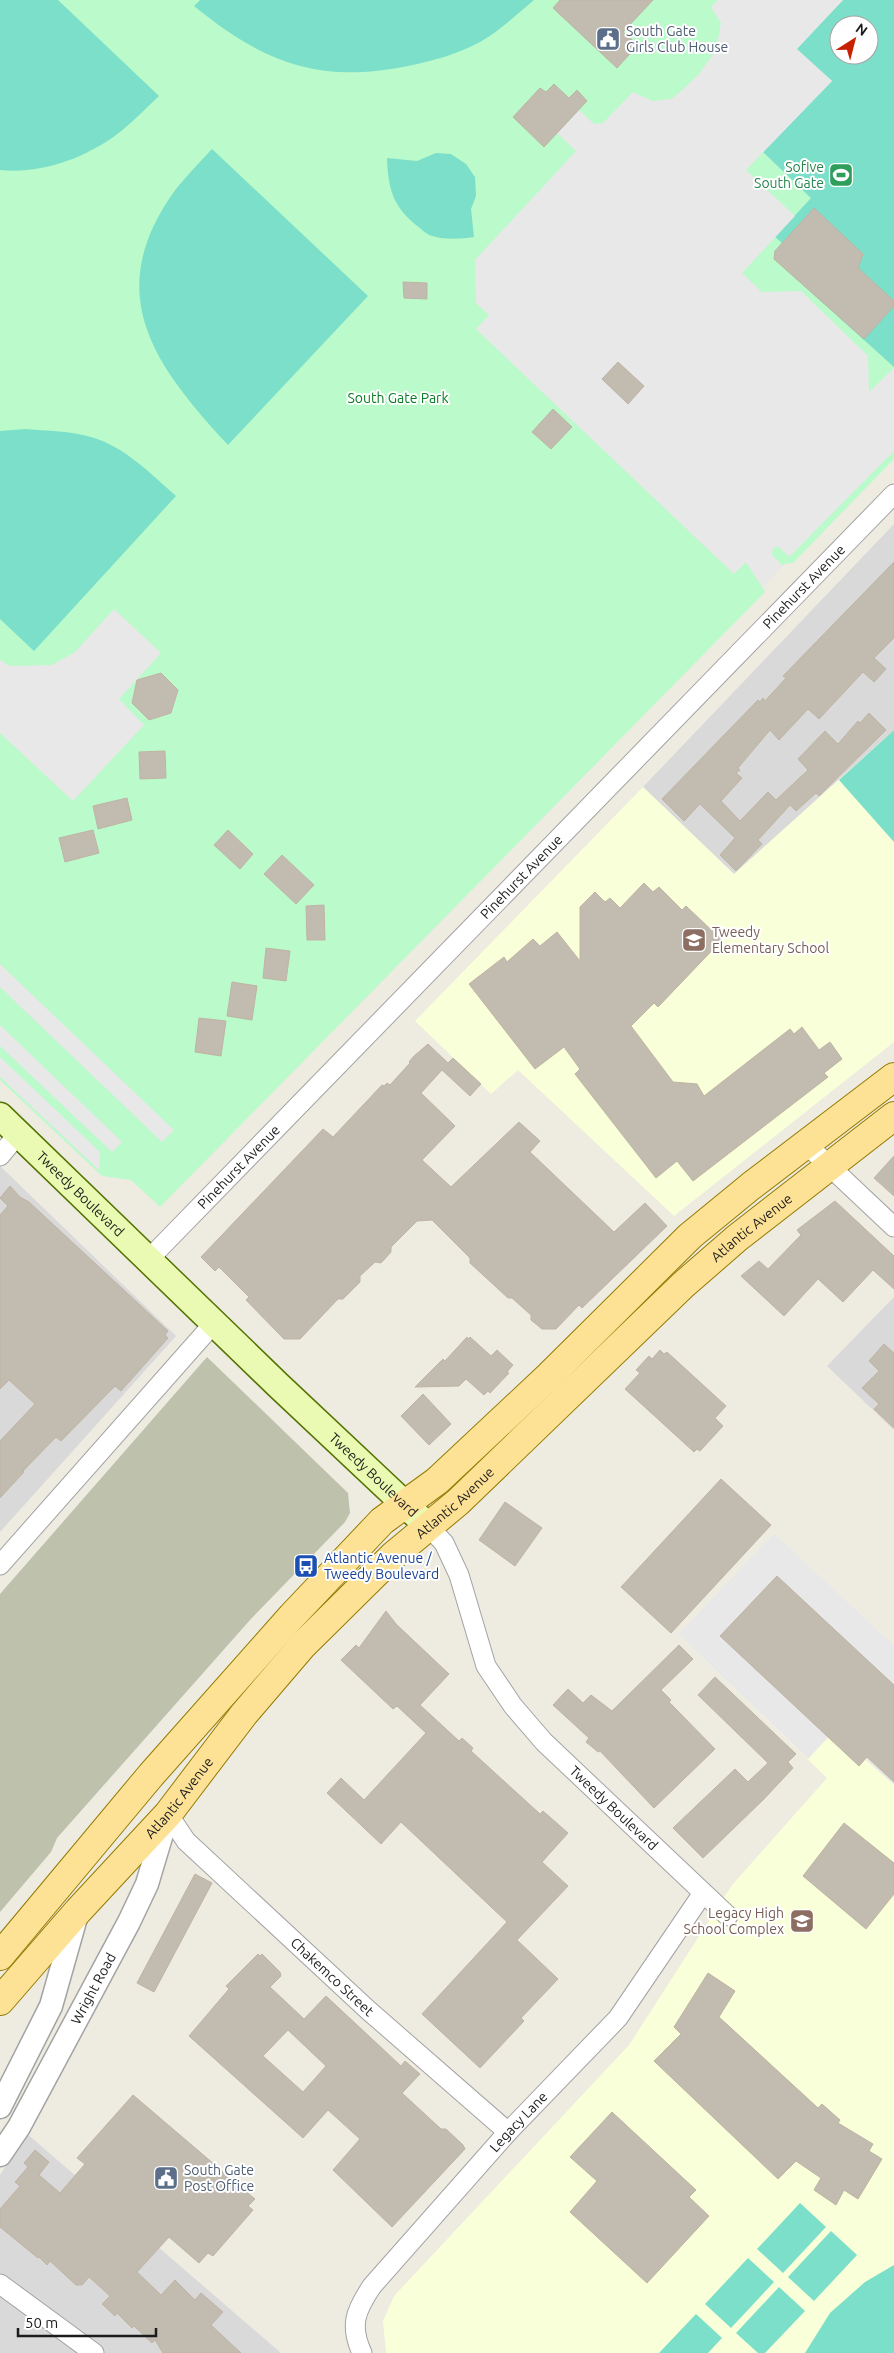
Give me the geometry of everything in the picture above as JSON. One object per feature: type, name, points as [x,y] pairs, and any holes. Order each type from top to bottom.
[{"type":"main road","name":"Atlantic Avenue","points":[[0,1956],[151,1775],[292,1616],[382,1521],[437,1481],[549,1376],[690,1236],[894,1077]]},
{"type":"main road","name":"Tweedy Boulevard","points":[[0,1116],[278,1385],[429,1527]]},
{"type":"main road","name":"Atlantic Avenue","points":[[0,2001],[78,1911],[168,1814],[244,1714],[304,1645],[394,1555],[429,1527],[549,1416],[683,1285],[737,1238],[894,1116]]},
{"type":"main road","points":[[78,1911],[94,1868],[148,1804],[151,1775]]},
{"type":"main road","points":[[0,1980],[41,1930],[43,1903]]},
{"type":"street","name":"Pinehurst Avenue","points":[[148,1260],[894,494]]},
{"type":"street","points":[[0,1156],[18,1134]]},
{"type":"street","points":[[807,1145],[894,1227]]},
{"type":"street","points":[[0,1565],[214,1322]]},
{"type":"street","name":"Tweedy Boulevard","points":[[429,1527],[444,1543],[459,1575],[486,1666],[502,1692],[544,1742],[728,1916]]},
{"type":"street","name":"Wright Road","points":[[0,2155],[18,2127],[147,1884],[168,1814]]},
{"type":"street","name":"Chakemco Street","points":[[168,1814],[186,1841],[368,2010],[508,2132]]},
{"type":"street","name":"Legacy Lane","points":[[362,2353],[354,2337],[357,2309],[372,2286],[508,2132],[618,2018],[703,1892]]},
{"type":"street","points":[[0,2107],[51,2006],[78,1911]]},
{"type":"street","points":[[38,2031],[61,2027],[71,2029]]},
{"type":"street","points":[[11,2086],[10,2113],[18,2127]]},
{"type":"street","points":[[0,2284],[94,2353]]},
{"type":"shaded area","points":[[0,0],[58,0],[159,96],[122,131],[103,144],[76,158],[31,170],[0,170]]},
{"type":"shaded area","points":[[200,0],[534,0],[487,38],[454,54],[408,66],[376,71],[346,72],[319,70],[269,55],[244,42],[194,6]]},
{"type":"shaded area","points":[[718,0],[843,0],[797,49],[832,81],[746,170],[795,216],[742,273],[762,292],[801,291],[868,356],[869,392],[894,368],[894,451],[789,557],[779,547],[773,548],[772,555],[783,566],[762,587],[746,562],[734,574],[476,329],[489,315],[476,303],[475,260],[576,151],[557,133],[579,110],[594,124],[603,123],[633,92],[652,101],[671,99],[679,93],[699,74],[716,50],[721,23],[711,7]]},
{"type":"shaded area","name":"Sofive South Gate","points":[[843,0],[894,0],[894,367],[774,259],[775,251],[782,243],[775,237],[811,198],[763,152],[832,81],[796,49]]},
{"type":"shaded area","points":[[212,149],[368,296],[228,445],[178,386],[159,356],[146,326],[140,295],[142,262],[153,227],[176,189]]},
{"type":"shaded area","points":[[436,153],[451,154],[466,164],[475,177],[476,196],[471,209],[474,237],[448,239],[429,235],[411,221],[394,197],[389,179],[387,158],[417,161]]},
{"type":"shaded area","points":[[26,429],[75,434],[103,441],[126,454],[176,496],[34,651],[0,619],[0,431]]},
{"type":"shaded area","points":[[894,524],[894,730],[734,874],[643,787]]},
{"type":"shaded area","points":[[114,609],[161,653],[119,699],[144,725],[73,801],[0,733],[0,660],[10,666],[52,665],[75,652]]},
{"type":"shaded area","name":"Tweedy Elementary School","points":[[894,730],[894,1042],[674,1216],[518,1070],[491,1094],[415,1021],[643,787],[734,874]]},
{"type":"shaded area","points":[[894,730],[894,842],[839,780]]},
{"type":"shaded area","points":[[0,964],[174,1130],[162,1142],[0,987]]},
{"type":"shaded area","points":[[0,1025],[122,1142],[112,1152],[0,1046]]},
{"type":"shaded area","points":[[0,1057],[100,1152],[99,1170],[0,1077]]},
{"type":"shaded area","points":[[0,1166],[176,1336],[0,1532]]},
{"type":"shaded area","points":[[894,1297],[894,1430],[827,1366]]},
{"type":"shaded area","points":[[207,1357],[348,1493],[350,1513],[345,1522],[250,1620],[57,1838],[51,1852],[0,1912],[0,1594]]},
{"type":"shaded area","name":"Legacy High School Complex","points":[[774,1533],[894,1645],[894,2353],[386,2353],[383,2321],[394,2296],[629,2045],[732,1885],[827,1778],[678,1634]]},
{"type":"shaded area","points":[[774,1533],[894,1645],[894,1785],[834,1731],[808,1759],[678,1634]]},
{"type":"shaded area","points":[[26,2133],[281,2353],[0,2353],[0,2175]]},
{"type":"shaded area","points":[[800,2203],[826,2227],[783,2273],[757,2249]]},
{"type":"shaded area","points":[[831,2231],[857,2255],[814,2301],[788,2277]]},
{"type":"shaded area","points":[[748,2258],[774,2282],[731,2328],[705,2304]]},
{"type":"shaded area","points":[[894,2265],[894,2353],[805,2353],[830,2313],[865,2282]]},
{"type":"shaded area","points":[[779,2287],[805,2311],[765,2353],[758,2353],[736,2333]]},
{"type":"shaded area","points":[[696,2314],[722,2338],[708,2353],[659,2353]]},
{"type":"green space","name":"South Gate Park","points":[[0,0],[894,0],[894,459],[793,563],[784,564],[762,587],[765,592],[160,1207],[131,1180],[102,1176],[0,1080]]},
{"type":"building","name":"South Gate Girls Club House","points":[[560,0],[653,0],[623,32],[638,45],[617,68],[553,8]]},
{"type":"building","points":[[554,84],[569,98],[577,90],[587,101],[544,147],[513,117],[540,88],[546,92]]},
{"type":"building","points":[[814,208],[863,254],[858,268],[894,301],[894,306],[864,339],[774,259],[775,251]]},
{"type":"building","points":[[403,282],[427,283],[427,299],[404,298]]},
{"type":"building","points":[[618,362],[644,386],[628,404],[602,379]]},
{"type":"building","points":[[553,409],[572,427],[551,449],[532,432]]},
{"type":"building","points":[[894,562],[894,638],[874,658],[886,669],[874,682],[863,672],[819,719],[808,709],[779,740],[770,730],[738,768],[740,770],[736,773],[742,778],[721,801],[740,821],[768,792],[776,800],[808,770],[798,759],[825,731],[838,744],[858,721],[860,723],[869,713],[886,730],[819,796],[816,793],[796,811],[790,805],[758,840],[762,844],[736,871],[720,855],[735,838],[700,804],[684,821],[662,799],[758,700],[760,702],[763,698],[765,701],[786,678],[783,676]]},
{"type":"building","points":[[161,673],[178,690],[171,713],[149,720],[132,703],[137,680]]},
{"type":"building","points":[[165,751],[166,778],[140,779],[139,752]]},
{"type":"building","points":[[127,798],[132,820],[98,829],[93,806]]},
{"type":"building","points":[[93,830],[99,853],[65,862],[59,838]]},
{"type":"building","points":[[228,830],[253,854],[240,869],[214,845]]},
{"type":"building","points":[[282,855],[314,885],[296,904],[264,874]]},
{"type":"building","points":[[644,883],[653,892],[659,887],[682,910],[686,906],[722,940],[658,1007],[654,1003],[631,1026],[673,1082],[697,1084],[704,1096],[790,1029],[794,1034],[802,1027],[819,1050],[830,1042],[842,1059],[824,1073],[828,1077],[693,1181],[677,1161],[656,1178],[575,1074],[580,1069],[564,1047],[535,1069],[469,984],[504,957],[507,962],[533,939],[540,946],[557,932],[580,961],[580,907],[595,892],[605,902],[610,898],[620,908]]},
{"type":"building","points":[[324,905],[325,940],[307,940],[306,906]]},
{"type":"building","points":[[266,948],[290,951],[286,981],[263,978]]},
{"type":"building","points":[[232,982],[257,986],[252,1020],[227,1016]]},
{"type":"building","points":[[199,1018],[226,1021],[221,1056],[195,1052]]},
{"type":"building","points":[[428,1044],[448,1063],[453,1058],[481,1084],[470,1096],[442,1070],[421,1093],[455,1126],[422,1160],[451,1187],[519,1122],[540,1141],[530,1152],[614,1232],[645,1203],[667,1226],[582,1308],[579,1305],[556,1329],[542,1329],[531,1320],[531,1315],[512,1298],[508,1298],[470,1263],[470,1258],[432,1220],[417,1221],[391,1247],[391,1252],[381,1263],[375,1262],[360,1276],[360,1282],[343,1299],[338,1299],[300,1339],[284,1339],[246,1300],[249,1297],[219,1267],[215,1271],[201,1257],[323,1129],[333,1137],[382,1085],[384,1086],[387,1083],[390,1085],[414,1056]]},
{"type":"building","points":[[894,1156],[894,1196],[874,1178]]},
{"type":"building","points":[[10,1186],[168,1331],[165,1335],[168,1338],[121,1391],[115,1386],[61,1441],[56,1437],[0,1498],[0,1441],[35,1404],[9,1380],[0,1389],[0,1215],[8,1206],[0,1198]]},
{"type":"building","points":[[835,1201],[894,1256],[894,1289],[873,1270],[843,1302],[818,1279],[784,1316],[741,1276],[759,1261],[768,1269],[801,1235],[797,1230]]},
{"type":"building","points":[[467,1337],[468,1339],[470,1337],[491,1356],[497,1350],[513,1365],[507,1372],[509,1373],[490,1393],[488,1391],[484,1395],[466,1379],[459,1386],[415,1387],[443,1359],[445,1361]]},
{"type":"building","points":[[884,1344],[894,1353],[894,1428],[874,1409],[879,1404],[862,1388],[879,1371],[869,1361]]},
{"type":"building","points":[[660,1350],[664,1354],[667,1352],[726,1406],[715,1418],[723,1426],[700,1451],[697,1449],[694,1452],[625,1389],[640,1373],[636,1370],[649,1356],[652,1359]]},
{"type":"building","points":[[423,1394],[451,1424],[429,1445],[401,1416]]},
{"type":"building","points":[[721,1479],[771,1525],[671,1633],[621,1587]]},
{"type":"building","points":[[505,1502],[542,1528],[515,1566],[479,1540]]},
{"type":"building","points":[[777,1576],[894,1685],[894,1782],[867,1757],[859,1766],[720,1636]]},
{"type":"building","points":[[386,1611],[396,1624],[449,1674],[420,1705],[459,1741],[462,1738],[473,1748],[471,1751],[540,1814],[543,1811],[568,1833],[542,1862],[568,1886],[517,1940],[558,1979],[521,2018],[524,2021],[480,2068],[422,2014],[507,1922],[401,1822],[381,1844],[327,1793],[341,1778],[364,1800],[426,1733],[397,1706],[393,1709],[341,1660],[356,1645],[359,1648]]},
{"type":"building","points":[[679,1645],[693,1659],[661,1690],[671,1700],[669,1702],[715,1749],[654,1808],[600,1751],[598,1752],[586,1742],[589,1738],[553,1705],[568,1689],[583,1703],[591,1695],[612,1711]]},
{"type":"building","points":[[715,1677],[796,1754],[788,1762],[793,1768],[703,1858],[673,1828],[735,1769],[748,1782],[768,1763],[698,1695]]},
{"type":"building","points":[[844,1823],[894,1863],[894,1894],[866,1929],[803,1876]]},
{"type":"building","points":[[195,1874],[212,1883],[154,1992],[137,1983]]},
{"type":"building","points":[[258,1954],[260,1956],[262,1954],[280,1972],[281,1976],[270,1987],[304,2019],[326,1996],[401,2066],[405,2061],[420,2074],[402,2093],[441,2129],[446,2129],[465,2149],[392,2227],[333,2170],[360,2139],[328,2110],[303,2138],[189,2036],[229,1989],[226,1986]],"holes":[[[288,2030],[326,2066],[303,2092],[263,2056]]]},
{"type":"building","points":[[708,1973],[735,1991],[719,2017],[818,2108],[822,2104],[840,2120],[838,2123],[873,2144],[869,2151],[882,2159],[858,2199],[844,2190],[836,2205],[814,2190],[821,2178],[796,2161],[778,2179],[654,2061],[681,2034],[674,2027]]},
{"type":"building","points":[[133,2095],[255,2199],[248,2206],[253,2210],[213,2256],[208,2253],[199,2263],[169,2237],[137,2272],[161,2295],[175,2280],[195,2300],[201,2293],[223,2312],[211,2325],[241,2353],[163,2353],[155,2340],[152,2343],[134,2326],[132,2328],[117,2313],[115,2316],[102,2304],[110,2296],[89,2277],[82,2285],[76,2285],[50,2261],[47,2265],[0,2227],[0,2209],[20,2186],[15,2182],[28,2167],[24,2163],[35,2150],[49,2162],[39,2175],[60,2193],[85,2164],[77,2158]]},
{"type":"building","points":[[612,2112],[696,2190],[689,2197],[709,2216],[647,2283],[570,2212],[597,2181],[570,2157]]},
{"type":"place","name":"South Gate Girls Club House","points":[[608,39]]},
{"type":"place","name":"Sofive South Gate","points":[[841,175]]},
{"type":"place","name":"Tweedy Elementary School","points":[[694,940]]},
{"type":"place","name":"Atlantic Avenue / Tweedy Boulevard","points":[[306,1566]]},
{"type":"place","name":"Legacy High School Complex","points":[[802,1921]]},
{"type":"place","name":"South Gate Post Office","points":[[166,2178]]}]
